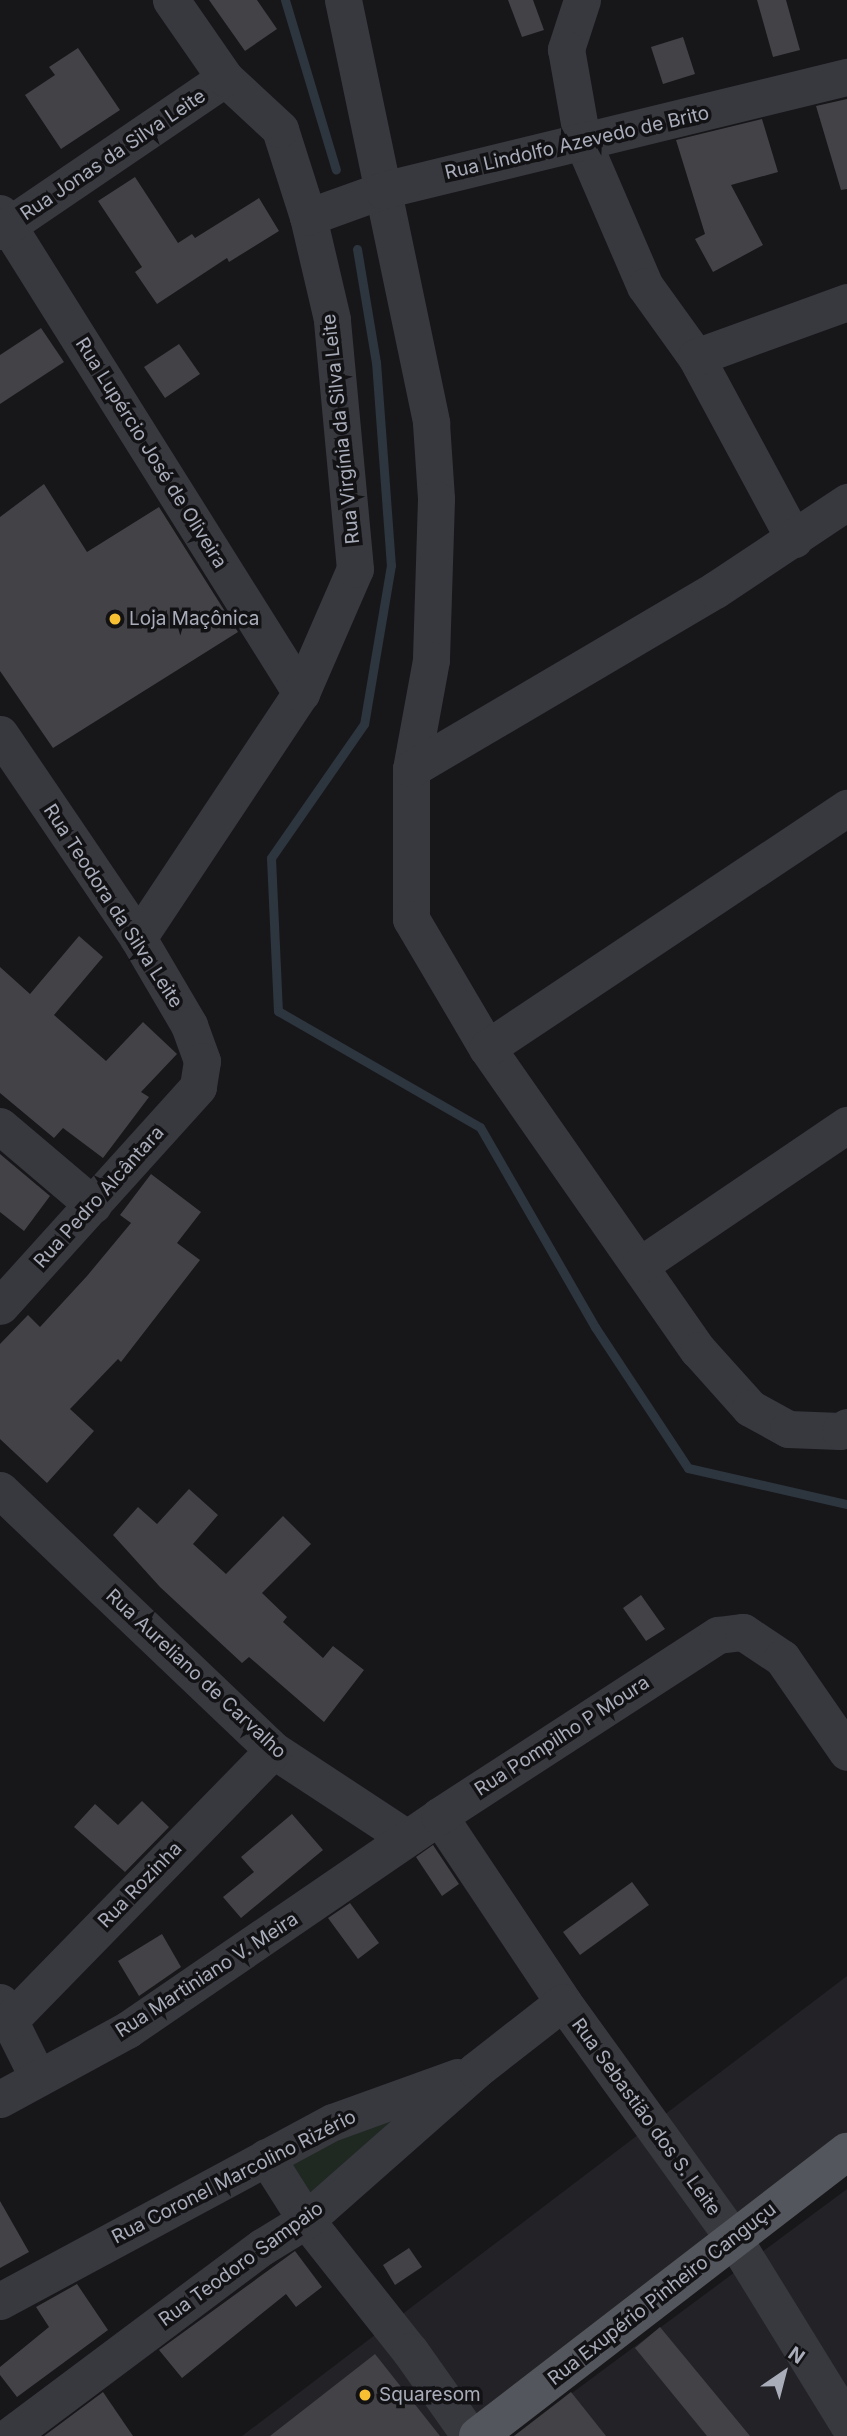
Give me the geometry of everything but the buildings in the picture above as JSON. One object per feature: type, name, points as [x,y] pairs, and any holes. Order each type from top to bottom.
[{"type":"main road","name":"Rua Exupério Pinheiro Canguçu","points":[[478,2436],[847,2152]]},
{"type":"street","name":"Rua Virgínia da Silva Leite","points":[[171,0],[225,79],[280,129],[308,217],[332,319],[355,569],[301,693]]},
{"type":"street","points":[[343,0],[431,423],[436,499],[431,660],[411,769],[411,919],[488,1048],[698,1350],[750,1408],[788,1429],[840,1431],[847,1427]]},
{"type":"street","points":[[582,0],[566,49],[582,140],[645,286],[696,357],[794,539]]},
{"type":"street","name":"Rua Lindolfo Azevedo de Brito","points":[[308,217],[383,190],[847,77]]},
{"type":"street","name":"Rua Jonas da Silva Leite","points":[[3,223],[225,79]]},
{"type":"street","name":"Rua Lupércio José de Oliveira","points":[[3,223],[301,693]]},
{"type":"street","points":[[696,357],[847,302]]},
{"type":"street","points":[[411,769],[794,539],[847,502]]},
{"type":"street","points":[[138,938],[301,693]]},
{"type":"street","name":"Rua Teodora da Silva Leite","points":[[0,734],[138,938],[190,1025],[202,1061],[198,1087]]},
{"type":"street","points":[[488,1048],[847,808]]},
{"type":"street","name":"Rua Pedro Alcântara","points":[[0,1306],[198,1087]]},
{"type":"street","points":[[640,1265],[847,1125]]},
{"type":"street","points":[[0,1126],[93,1205]]},
{"type":"street","name":"Rua Aureliano de Carvalho","points":[[0,1490],[272,1750],[407,1838]]},
{"type":"street","name":"Rua Pompilho P Moura","points":[[407,1838],[718,1634],[743,1632],[782,1658],[847,1752]]},
{"type":"street","name":"Rua Rozinha","points":[[5,2012],[272,1750]]},
{"type":"street","name":"Rua Sebastião dos S. Leite","points":[[439,1816],[563,2002],[734,2239],[836,2426]]},
{"type":"street","name":"Rua Martiniano V. Meira","points":[[0,2099],[127,2029],[407,1838]]},
{"type":"street","name":"Rua Teodoro Sampaio","points":[[9,2436],[262,2247],[306,2220],[476,2070],[563,2002]]},
{"type":"street","points":[[5,2012],[38,2078]]},
{"type":"street","name":"Rua Coronel Marcolino Rizério","points":[[0,2301],[333,2122],[476,2070]]},
{"type":"street","points":[[266,2157],[306,2220],[410,2351],[470,2436]]},
{"type":"shaded area","points":[[847,1976],[847,2138],[451,2436],[242,2436]]},
{"type":"shaded area","points":[[414,2101],[309,2196],[288,2166]]},
{"type":"shaded area","points":[[847,2189],[847,2436],[514,2436]]},
{"type":"waterway","points":[[285,0],[336,170]]},
{"type":"waterway","points":[[357,249],[376,362],[391,565],[364,724],[271,858],[278,1011],[480,1127],[595,1327],[688,1468],[847,1504]]},
{"type":"place","name":"Loja Maçônica","points":[[115,619]]},
{"type":"place","name":"Squaresom","points":[[365,2395]]}]
